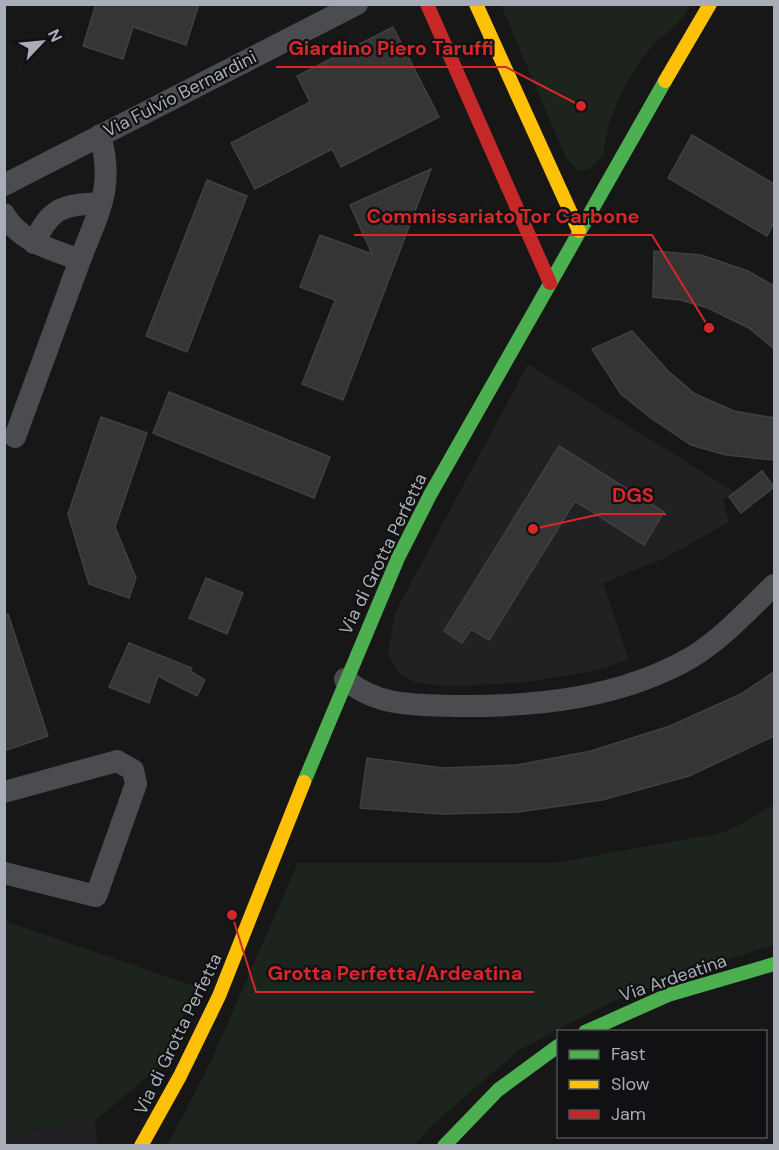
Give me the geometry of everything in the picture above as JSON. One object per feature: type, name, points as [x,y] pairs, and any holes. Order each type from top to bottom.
[{"type":"main road","points":[[427,4],[550,283]]},
{"type":"main road","points":[[476,4],[579,231]]},
{"type":"main road","name":"Via di Grotta Perfetta","points":[[141,1146],[180,1076],[219,996],[381,593],[430,495],[710,4]]},
{"type":"main road","name":"Via Ardeatina","points":[[589,1030],[668,995],[774,964]]},
{"type":"main road","points":[[444,1146],[498,1090],[557,1047]]},
{"type":"street","name":"Via Fulvio Bernardini","points":[[4,185],[357,4]]},
{"type":"street","points":[[15,436],[101,204],[108,174],[100,135]]},
{"type":"street","points":[[34,243],[45,219],[53,213],[69,206],[101,204]]},
{"type":"street","points":[[4,214],[11,226],[34,243],[80,260]]},
{"type":"street","points":[[345,680],[364,694],[406,705],[490,707],[582,696],[636,681],[691,657],[716,640],[774,585]]},
{"type":"street","points":[[4,792],[117,760],[133,770],[136,784],[96,896],[4,873]]},
{"type":"shaded area","points":[[501,5],[691,5],[677,23],[650,49],[626,84],[608,128],[604,154],[589,169],[578,171],[566,158]]},
{"type":"shaded area","points":[[528,364],[735,492],[723,500],[729,522],[665,558],[603,583],[629,660],[592,671],[527,682],[463,686],[434,685],[412,681],[397,671],[388,653],[395,613]]},
{"type":"shaded area","points":[[774,805],[774,945],[719,962],[611,1002],[519,1050],[431,1126],[415,1145],[167,1146],[210,1063],[298,863],[554,863],[726,832]]},
{"type":"shaded area","points":[[5,921],[197,987],[160,1066],[95,1121],[19,1131],[5,1125]]},
{"type":"shaded area","points":[[95,1121],[97,1145],[5,1145],[4,1125],[19,1131]]},
{"type":"building","points":[[96,4],[199,4],[186,45],[133,27],[123,59],[83,46]]},
{"type":"building","points":[[393,27],[439,117],[341,167],[332,149],[255,189],[231,143],[310,102],[297,76]]},
{"type":"building","points":[[692,135],[774,184],[774,222],[767,236],[668,178]]},
{"type":"building","points":[[431,169],[343,400],[302,384],[335,300],[300,287],[320,235],[372,254],[350,205]]},
{"type":"building","points":[[207,180],[247,196],[187,352],[146,336]]},
{"type":"building","points":[[654,251],[701,255],[748,271],[774,286],[774,349],[749,328],[708,308],[681,300],[653,297]]},
{"type":"building","points":[[632,331],[668,371],[695,394],[734,411],[774,418],[774,460],[726,455],[691,445],[621,394],[592,349]]},
{"type":"building","points":[[169,392],[330,457],[314,498],[153,433]]},
{"type":"building","points":[[101,417],[147,433],[115,527],[136,578],[129,598],[89,584],[68,514]]},
{"type":"building","points":[[559,446],[664,512],[644,545],[575,501],[489,640],[471,629],[462,643],[444,631]]},
{"type":"building","points":[[762,471],[774,487],[741,513],[729,497]]},
{"type":"building","points":[[206,578],[243,593],[227,634],[189,618]]},
{"type":"building","points":[[8,614],[48,736],[4,751],[4,615]]},
{"type":"building","points":[[129,643],[192,668],[190,671],[205,680],[197,696],[158,676],[149,703],[109,687]]},
{"type":"building","points":[[774,672],[774,736],[689,776],[602,800],[518,812],[442,814],[360,808],[367,758],[443,768],[517,765],[591,751],[670,726],[741,694]]},
{"type":"traffic: fast","points":[[304,782],[398,558],[430,495],[665,81]]},
{"type":"traffic: fast","points":[[589,1030],[668,995],[774,964]]},
{"type":"traffic: fast","points":[[444,1146],[498,1090],[557,1047]]},
{"type":"traffic: slow","points":[[476,4],[579,231]]},
{"type":"traffic: slow","points":[[665,81],[710,4]]},
{"type":"traffic: slow","points":[[141,1146],[180,1076],[219,996],[304,782]]},
{"type":"traffic: jam","points":[[427,4],[550,283]]},
{"type":"place","name":"Giardino Piero Taruffi","points":[[581,106]]},
{"type":"place","name":"Commissariato Tor Carbone","points":[[709,328]]},
{"type":"place","name":"DGS","points":[[533,529]]},
{"type":"place","name":"Grotta Perfetta/Ardeatina","points":[[232,915]]}]
